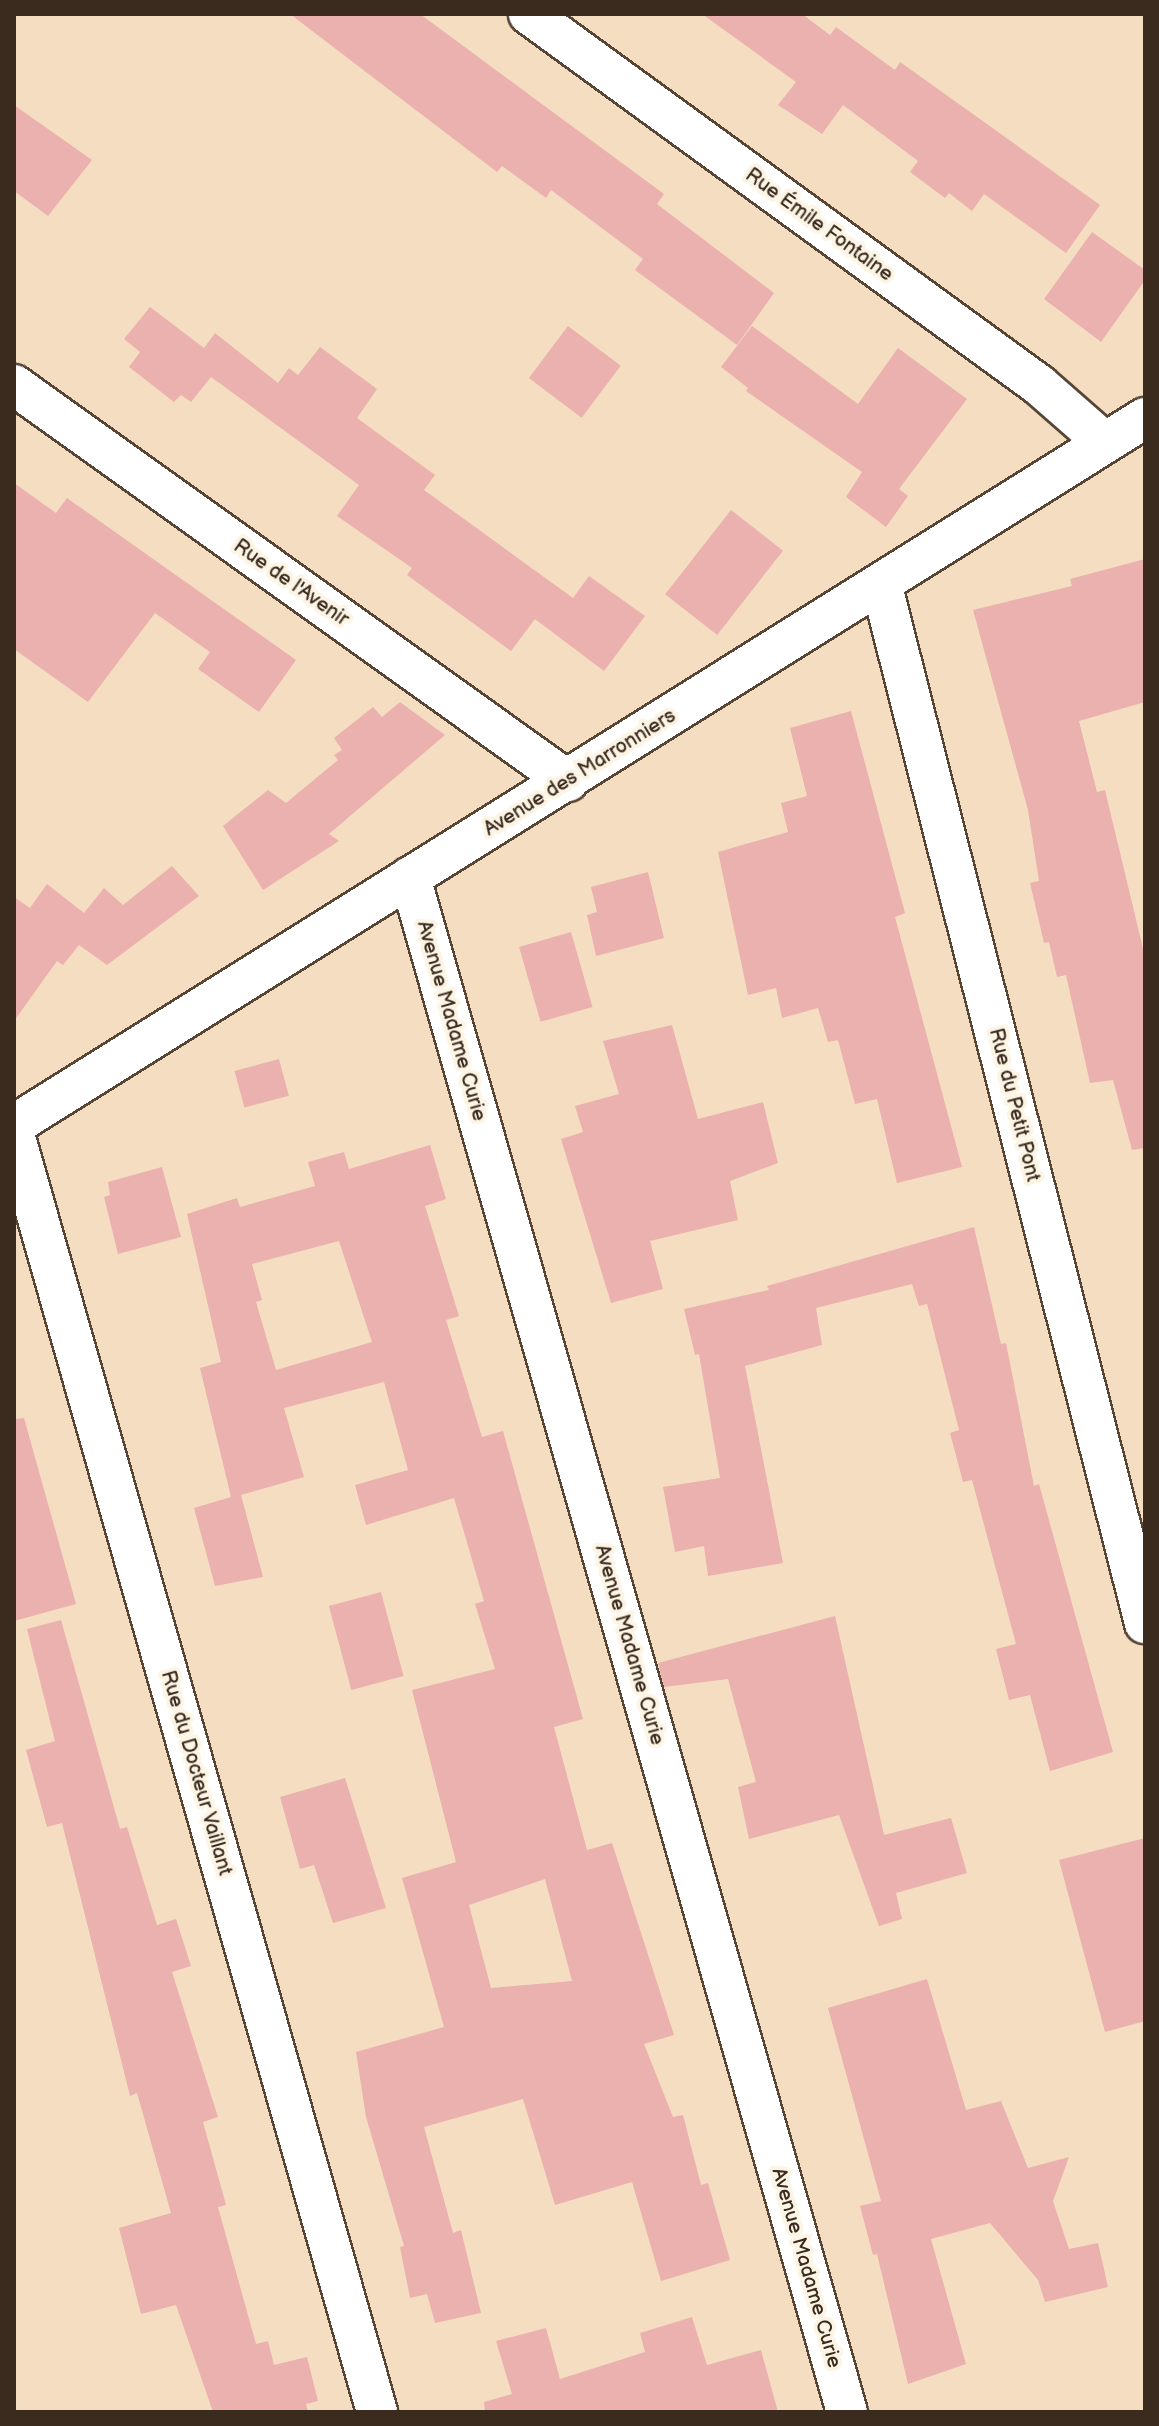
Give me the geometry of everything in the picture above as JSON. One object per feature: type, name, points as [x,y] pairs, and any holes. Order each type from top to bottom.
[{"type":"street","name":"Rue Émile Fontaine","points":[[529,14],[1039,385],[1104,442]]},
{"type":"street","name":"Rue de l'Avenir","points":[[14,385],[568,781]]},
{"type":"street","name":"Avenue des Marronniers","points":[[14,1125],[882,587],[1145,418]]},
{"type":"street","name":"Rue du Petit Pont","points":[[882,587],[1145,1623]]},
{"type":"street","name":"Avenue Madame Curie","points":[[410,877],[847,2412]]},
{"type":"street","name":"Rue du Docteur Vaillant","points":[[14,1134],[377,2412]]},
{"type":"building","points":[[290,14],[420,14],[664,194],[657,204],[774,293],[737,345],[635,270],[643,259],[551,190],[546,198],[502,166],[497,172]]},
{"type":"building","points":[[702,14],[802,14],[830,35],[836,27],[895,70],[900,62],[1100,205],[1066,253],[984,194],[972,211],[949,193],[945,198],[910,172],[918,161],[843,105],[822,134],[778,105],[796,82]]},
{"type":"building","points":[[14,105],[92,160],[48,216],[14,191]]},
{"type":"building","points":[[1092,232],[1145,270],[1145,280],[1101,342],[1044,299]]},
{"type":"building","points":[[150,307],[204,348],[215,333],[278,383],[289,368],[298,375],[320,347],[377,389],[357,418],[435,475],[424,490],[573,598],[589,576],[645,616],[604,671],[535,619],[511,651],[407,575],[412,568],[337,516],[359,485],[211,377],[191,402],[181,395],[174,402],[129,367],[140,352],[124,339]]},
{"type":"building","points":[[568,326],[621,366],[582,418],[529,378]]},
{"type":"building","points":[[752,326],[858,404],[898,348],[967,399],[899,489],[908,496],[886,527],[846,497],[862,472],[746,391],[748,388],[721,367]]},
{"type":"building","points":[[14,483],[56,513],[67,498],[296,660],[259,712],[198,669],[210,652],[155,613],[88,702],[14,649]]},
{"type":"building","points":[[731,510],[783,551],[717,635],[665,594]]},
{"type":"building","points":[[1145,559],[1145,702],[1079,721],[1097,792],[1105,790],[1145,957],[1145,1148],[1132,1150],[1113,1080],[1090,1083],[1066,975],[1057,977],[1049,942],[1044,943],[1030,883],[1039,881],[1028,810],[973,610],[1072,586],[1070,579]]},
{"type":"building","points":[[400,702],[445,735],[329,834],[339,841],[263,890],[223,826],[268,790],[286,803],[338,760],[334,755],[342,750],[334,738],[373,707],[382,717]]},
{"type":"building","points":[[851,711],[905,913],[895,917],[962,1167],[897,1183],[877,1099],[855,1104],[838,1040],[828,1042],[818,1008],[782,1018],[776,988],[748,995],[718,852],[788,832],[781,803],[807,796],[790,728]]},
{"type":"building","points":[[172,866],[199,896],[107,965],[79,945],[63,965],[57,961],[14,1021],[14,897],[30,908],[47,884],[84,913],[104,888],[123,905]]},
{"type":"building","points":[[648,872],[664,938],[596,956],[587,915],[597,912],[591,887]]},
{"type":"building","points":[[571,932],[592,1007],[541,1022],[519,947]]},
{"type":"building","points":[[672,1025],[698,1119],[763,1102],[778,1163],[730,1181],[738,1220],[650,1241],[663,1289],[611,1303],[561,1139],[583,1132],[575,1106],[619,1094],[603,1041]]},
{"type":"building","points":[[279,1059],[289,1096],[244,1108],[235,1071]]},
{"type":"building","points":[[430,1145],[446,1199],[425,1206],[459,1316],[446,1320],[482,1437],[503,1431],[583,1719],[554,1727],[587,1850],[612,1843],[674,2035],[644,2044],[673,2117],[683,2115],[701,2185],[708,2183],[730,2260],[661,2281],[632,2182],[555,2205],[523,2099],[424,2127],[453,2233],[461,2230],[481,2313],[435,2323],[427,2294],[410,2298],[400,2247],[404,2246],[366,2117],[356,2052],[444,2027],[402,1878],[456,1862],[412,1690],[495,1669],[475,1604],[484,1601],[454,1498],[366,1525],[355,1485],[408,1470],[384,1382],[284,1408],[304,1477],[241,1495],[263,1577],[215,1586],[194,1508],[231,1497],[200,1368],[221,1362],[187,1214],[237,1198],[240,1207],[315,1186],[308,1162],[344,1152],[349,1169]],"holes":[[[339,1241],[372,1342],[276,1370],[256,1302],[262,1300],[252,1264]],[[545,1879],[572,1981],[491,1988],[469,1905]]]},
{"type":"building","points":[[162,1167],[181,1237],[118,1254],[104,1197],[110,1195],[108,1182]]},
{"type":"building","points":[[974,1227],[1001,1344],[1006,1343],[1034,1486],[1039,1484],[1113,1752],[1050,1771],[1030,1695],[1009,1700],[996,1649],[1016,1644],[972,1480],[963,1482],[950,1433],[959,1430],[927,1304],[919,1306],[912,1284],[816,1308],[822,1345],[745,1366],[783,1563],[708,1576],[704,1546],[675,1552],[663,1487],[720,1478],[699,1354],[695,1355],[684,1309],[769,1290],[767,1286]]},
{"type":"building","points":[[24,1418],[76,1604],[14,1621],[14,1419]]},
{"type":"building","points":[[381,1592],[404,1676],[351,1690],[329,1606]]},
{"type":"building","points":[[835,1616],[884,1835],[951,1818],[967,1873],[896,1893],[902,1919],[879,1926],[839,1815],[749,1839],[738,1787],[756,1782],[728,1679],[664,1687],[658,1663]]},
{"type":"building","points":[[61,1620],[120,1829],[127,1827],[157,1925],[176,1919],[191,1966],[172,1972],[218,2117],[203,2122],[226,2205],[218,2207],[256,2344],[268,2341],[274,2365],[307,2357],[318,2401],[306,2404],[308,2412],[213,2412],[176,2305],[141,2314],[119,2228],[171,2213],[137,2093],[130,2096],[62,1823],[47,1827],[26,1750],[55,1741],[27,1629]]},
{"type":"building","points":[[345,1778],[386,1908],[333,1923],[314,1865],[300,1869],[280,1797]]},
{"type":"building","points":[[1145,1838],[1145,2021],[1105,2032],[1059,1860]]},
{"type":"building","points":[[927,1979],[966,2110],[1001,2101],[1028,2168],[1069,2157],[1053,2201],[1069,2249],[1098,2243],[1108,2287],[1045,2302],[1038,2280],[990,2223],[931,2239],[966,2364],[908,2384],[877,2254],[873,2255],[860,2206],[881,2201],[828,2008]]},
{"type":"building","points":[[692,2317],[707,2365],[761,2350],[778,2412],[485,2412],[484,2402],[512,2394],[496,2341],[546,2328],[560,2379],[645,2352],[640,2333]]}]
